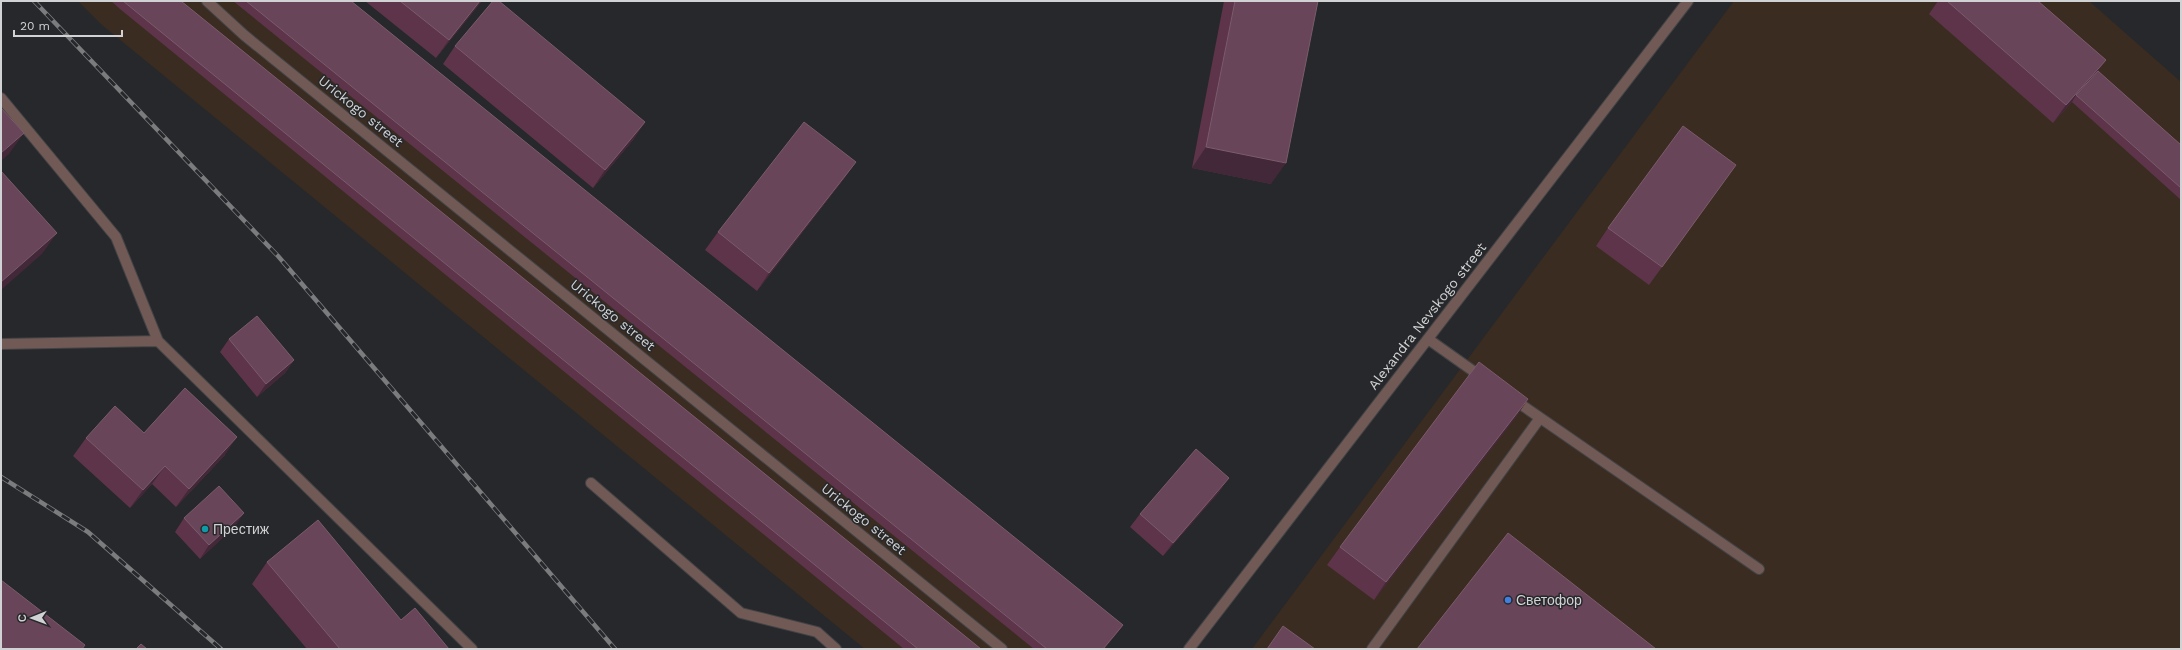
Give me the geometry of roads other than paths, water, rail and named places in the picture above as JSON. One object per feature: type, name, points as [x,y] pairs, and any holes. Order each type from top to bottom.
[{"type":"street","name":"Urickogo street","points":[[207,1],[251,40],[1002,649]]},
{"type":"street","name":"Alexandra Nevskogo street","points":[[1188,649],[1688,1]]},
{"type":"street","points":[[1,98],[116,237],[158,341],[472,649]]},
{"type":"street","points":[[1428,339],[1490,383]]},
{"type":"street","points":[[1,344],[158,341]]},
{"type":"street","points":[[1502,391],[1759,569]]},
{"type":"street","points":[[1372,649],[1540,418]]},
{"type":"street","points":[[591,483],[741,613],[817,632],[836,649]]},
{"type":"railway","points":[[34,1],[278,256],[615,649]]},
{"type":"railway","points":[[1,477],[88,532],[221,649]]},
{"type":"place","name":"Престиж","points":[[205,529]]},
{"type":"place","name":"Светофор","points":[[1508,600]]}]
